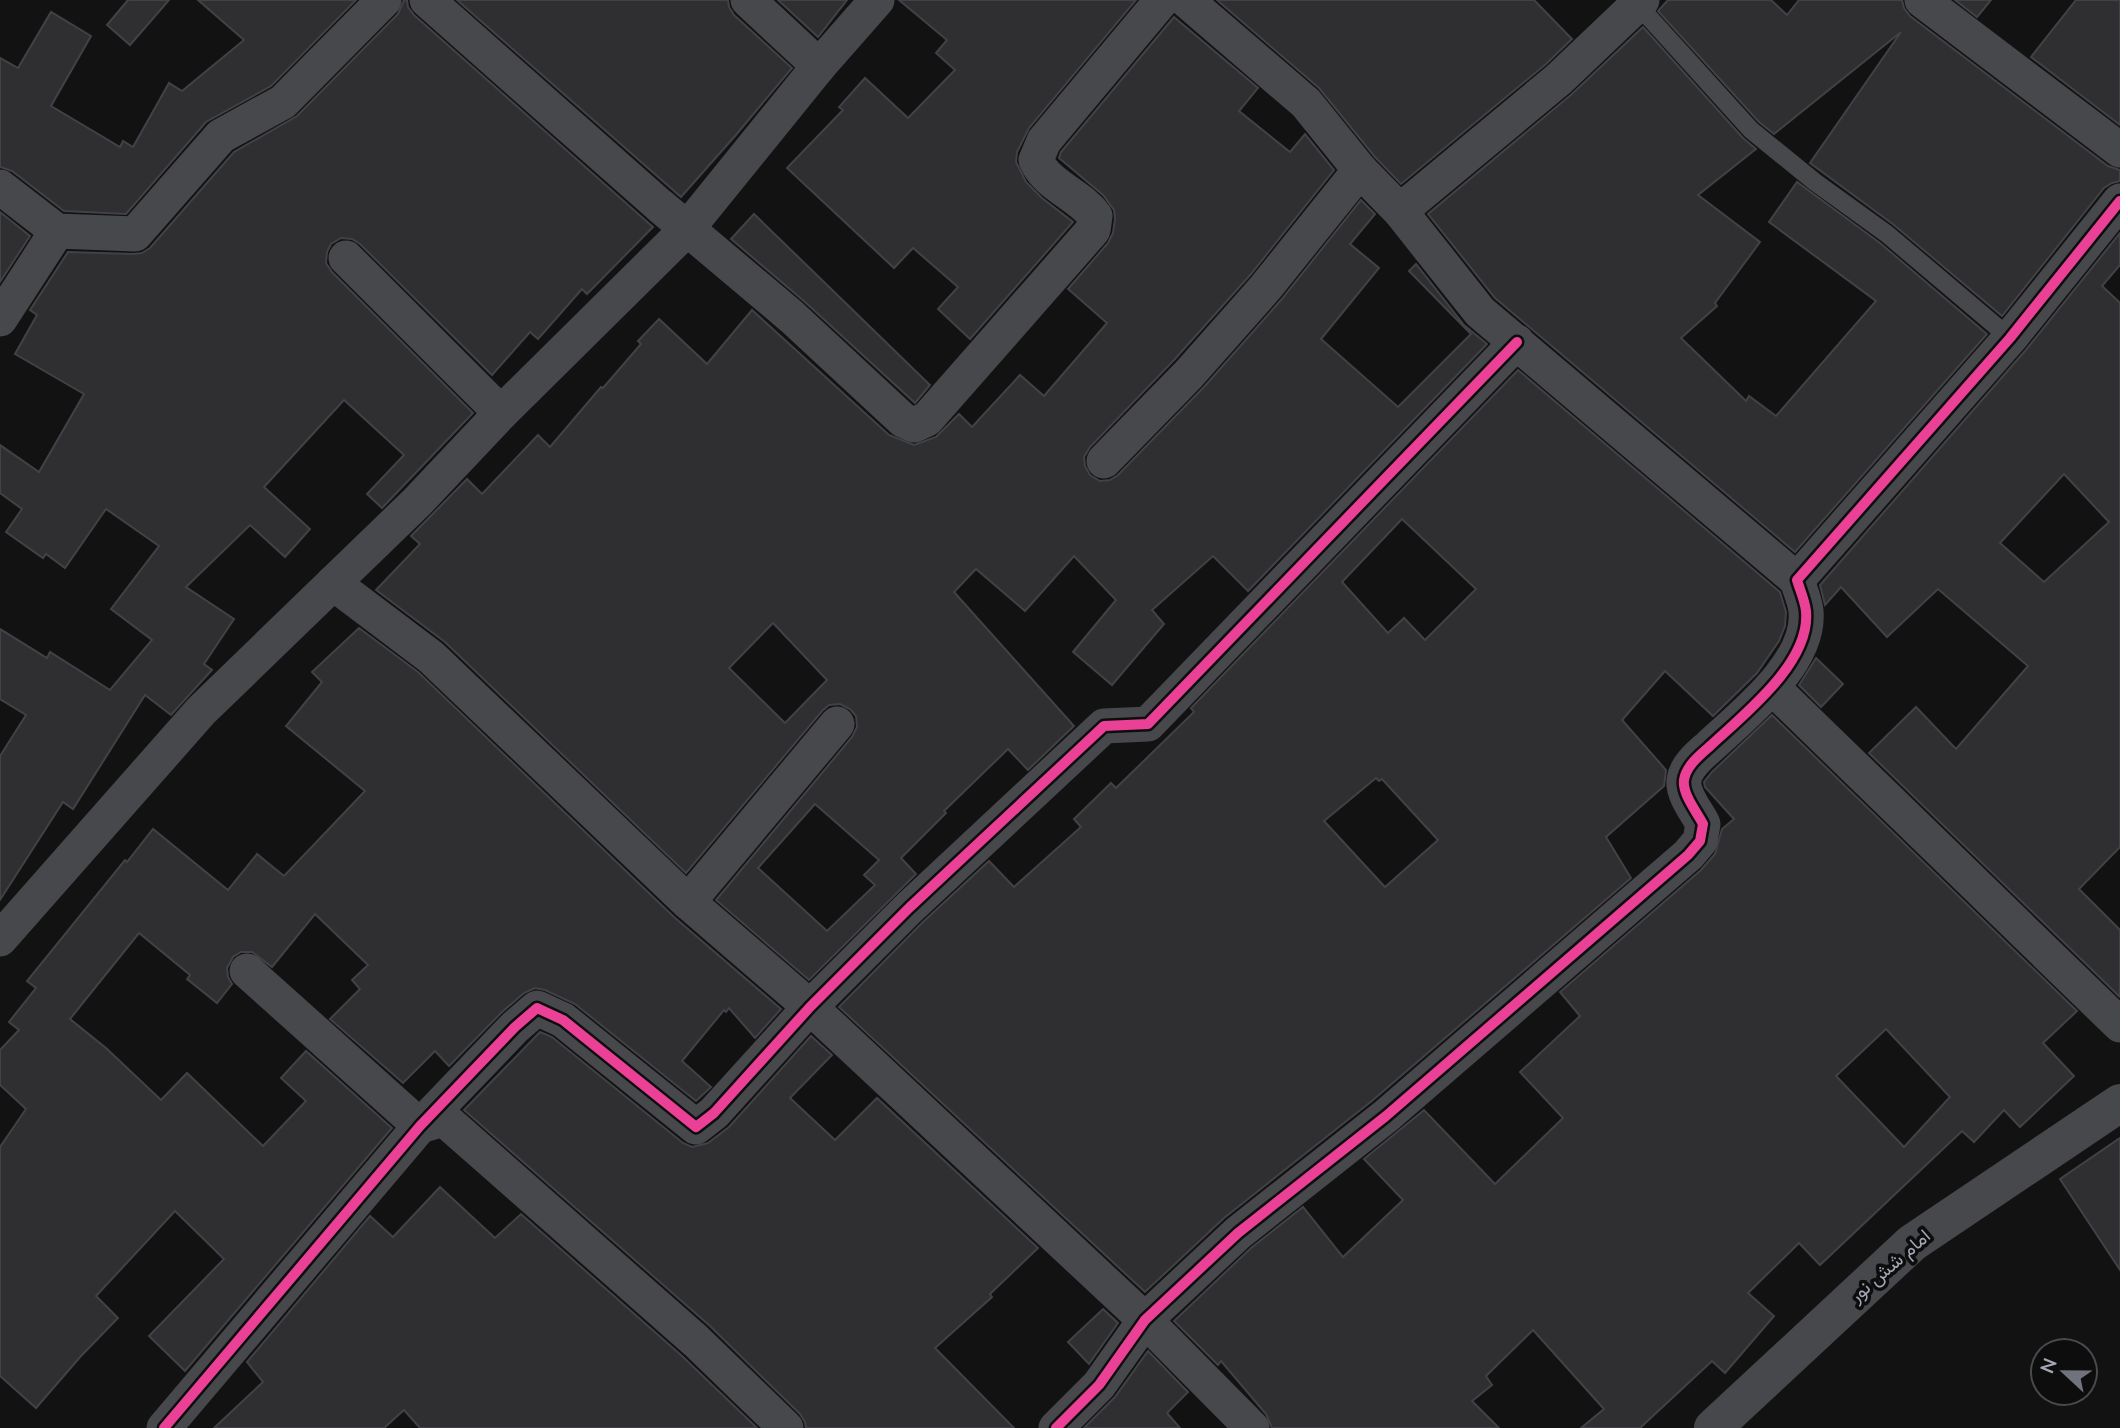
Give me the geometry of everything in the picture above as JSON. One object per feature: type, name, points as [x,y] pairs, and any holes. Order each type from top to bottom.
[{"type":"street","points":[[0,187],[57,231],[135,234],[221,136],[283,102],[384,0]]},
{"type":"street","points":[[427,0],[687,229],[792,317],[903,420],[914,425],[926,419],[1093,230],[1095,216],[1087,205],[1041,173],[1036,160],[1044,141],[1161,0]]},
{"type":"street","points":[[748,0],[819,66]]},
{"type":"street","points":[[0,939],[201,711],[418,502],[501,413],[687,229],[819,66],[877,0]]},
{"type":"street","points":[[1056,1428],[1099,1385],[1145,1320],[1238,1233],[1386,1116],[1688,855],[1700,841],[1703,824],[1687,795],[1684,780],[1692,763],[1773,688],[1804,635],[1806,612],[1797,580],[1480,312],[1400,212],[1360,170],[1306,103],[1186,0]]},
{"type":"street","points":[[1922,0],[2120,150]]},
{"type":"street","points":[[1400,212],[1559,79],[1639,2]]},
{"type":"street","points":[[1104,461],[1189,374],[1266,287],[1360,170]]},
{"type":"street","points":[[1797,580],[2010,338],[2120,201]]},
{"type":"street","points":[[0,319],[57,231]]},
{"type":"street","points":[[346,258],[501,413]]},
{"type":"street","points":[[164,1428],[420,1126],[515,1027],[537,1008],[563,1020],[696,1126],[715,1113],[810,1007],[909,908],[1104,726],[1148,724],[1517,342]]},
{"type":"street","points":[[333,583],[431,657],[688,902],[810,1007],[1145,1320],[1252,1428]]},
{"type":"street","points":[[1773,688],[2120,1025]]},
{"type":"street","points":[[688,902],[837,724]]},
{"type":"street","points":[[247,971],[420,1126]]},
{"type":"street","name":"امام شش نور","points":[[1713,1428],[1912,1243],[2120,1103]]},
{"type":"street","points":[[420,1126],[444,1119],[695,1341],[786,1428]]},
{"type":"lane","points":[[1639,2],[1751,130],[1815,183],[1887,234],[2010,338]]},
{"type":"building","points":[[128,0],[169,0],[130,45],[107,25]]},
{"type":"building","points":[[198,0],[356,0],[271,86],[206,122],[126,214],[64,211],[12,171],[0,167],[0,58],[18,68],[51,12],[91,36],[51,106],[120,147],[123,141],[133,147],[169,83],[182,91],[244,40]]},
{"type":"building","points":[[404,0],[407,0],[414,15],[653,227],[587,294],[582,289],[538,339],[530,332],[492,375],[360,244],[352,239],[341,238],[331,244],[326,263],[332,272],[473,413],[382,508],[367,494],[404,455],[344,400],[264,487],[310,529],[285,557],[250,525],[186,587],[234,619],[204,664],[212,670],[171,715],[145,695],[73,809],[63,802],[0,900],[0,756],[26,715],[0,699],[0,629],[47,658],[50,652],[110,690],[152,640],[111,609],[159,546],[106,509],[65,568],[46,554],[43,558],[6,532],[22,509],[0,493],[0,445],[39,472],[84,394],[15,354],[37,315],[30,310],[68,252],[134,254],[150,248],[234,152],[297,116],[398,14]]},
{"type":"building","points":[[457,0],[728,0],[734,15],[792,68],[681,197]]},
{"type":"building","points":[[778,0],[847,0],[818,37]]},
{"type":"building","points":[[899,0],[1136,0],[1029,128],[1017,152],[1016,162],[1026,182],[1073,222],[970,339],[938,309],[958,287],[913,248],[894,268],[787,168],[843,110],[839,107],[865,78],[908,118],[955,70],[936,53],[947,40]]},
{"type":"building","points":[[1217,0],[1534,0],[1572,39],[1546,64],[1401,184],[1375,157],[1319,88]]},
{"type":"building","points":[[1668,0],[1771,0],[1787,15],[1799,0],[1902,0],[1910,16],[2108,166],[2120,170],[2120,181],[2104,188],[2002,316],[1894,225],[1810,163],[1901,32],[1774,134],[1759,122],[1658,11]]},
{"type":"building","points":[[1955,0],[1991,0],[1977,17]]},
{"type":"building","points":[[2076,0],[2120,0],[2120,125],[2031,57]]},
{"type":"building","points":[[1174,17],[1258,88],[1239,111],[1290,152],[1305,134],[1334,170],[1251,274],[1174,360],[1090,447],[1084,457],[1085,466],[1090,475],[1100,481],[1110,480],[1118,475],[1204,387],[1281,300],[1361,200],[1375,214],[1350,244],[1379,268],[1321,339],[1398,407],[1471,334],[1409,271],[1416,264],[1464,325],[1487,344],[1248,591],[1213,556],[1152,610],[1164,624],[1112,685],[1073,652],[1116,600],[1074,556],[1025,611],[976,569],[954,592],[1074,726],[1028,770],[1008,749],[944,811],[946,813],[901,858],[916,874],[809,980],[716,900],[852,737],[857,727],[856,716],[850,709],[840,704],[829,705],[822,711],[686,873],[445,642],[376,590],[420,544],[411,536],[467,479],[482,494],[538,435],[550,447],[641,344],[638,341],[659,319],[707,364],[752,310],[889,435],[914,445],[936,437],[959,414],[972,427],[1020,375],[1044,396],[1107,323],[1068,289],[1108,243],[1115,219],[1114,210],[1103,195],[1059,158],[1061,152]],"holes":[[[773,623],[827,680],[785,723],[729,668]],[[815,804],[879,860],[864,875],[875,885],[827,931],[758,868]]]},
{"type":"building","points":[[1643,27],[1756,149],[1698,195],[1760,242],[1715,303],[1717,306],[1681,338],[1746,401],[1749,396],[1776,416],[1876,301],[1769,222],[1797,182],[1880,243],[1987,334],[1795,552],[1495,298],[1428,214],[1572,94]]},
{"type":"building","points":[[0,212],[30,236],[0,282]]},
{"type":"building","points":[[754,214],[930,385],[915,403],[805,302],[731,239]]},
{"type":"building","points":[[2120,233],[2120,265],[2102,286],[2120,303],[2120,847],[2079,889],[2120,930],[2120,997],[1869,753],[1916,707],[1956,749],[2028,666],[1938,589],[1887,637],[1841,587],[1825,605],[1820,585],[2025,351]],"holes":[[[2064,474],[2109,522],[2044,582],[2000,543]]]},
{"type":"building","points":[[1518,370],[1780,592],[1786,612],[1785,626],[1779,641],[1757,673],[1713,716],[1665,671],[1622,720],[1666,770],[1664,786],[1606,837],[1631,878],[1373,1100],[1224,1218],[1145,1292],[839,1007],[923,922],[989,861],[1014,887],[1081,827],[1074,819],[1111,783],[1116,788],[1194,712],[1191,708]],"holes":[[[1402,519],[1476,589],[1425,640],[1404,618],[1388,633],[1342,582]],[[1376,778],[1379,781],[1382,779],[1438,840],[1385,887],[1324,821]]]},
{"type":"building","points":[[359,628],[418,672],[674,917],[781,1009],[755,1038],[729,1008],[726,1012],[724,1010],[682,1061],[711,1087],[696,1101],[575,1004],[535,988],[524,993],[502,1012],[449,1066],[435,1051],[403,1083],[330,1019],[360,989],[352,980],[368,965],[315,914],[272,967],[252,952],[241,952],[233,957],[227,968],[232,984],[217,1003],[187,979],[190,975],[139,933],[70,1019],[106,1048],[161,1100],[187,1073],[263,1146],[306,1101],[281,1078],[306,1051],[392,1128],[185,1371],[149,1336],[224,1259],[175,1211],[96,1296],[118,1318],[36,1408],[0,1376],[0,1147],[26,1109],[0,1085],[0,1050],[19,1030],[9,1022],[36,988],[27,981],[153,829],[228,890],[257,854],[284,876],[365,791],[286,726],[322,682],[312,672]]},
{"type":"building","points":[[1816,658],[1843,684],[1821,707],[1799,685]]},
{"type":"building","points":[[1772,715],[2077,1011],[2043,1043],[2074,1076],[2020,1127],[2004,1110],[1974,1142],[1962,1131],[1820,1265],[1799,1243],[1748,1293],[1774,1316],[1725,1373],[1712,1361],[1640,1428],[1581,1428],[1604,1409],[1533,1330],[1486,1376],[1492,1385],[1472,1401],[1499,1428],[1272,1428],[1266,1414],[1221,1361],[1218,1365],[1174,1321],[1251,1248],[1303,1207],[1343,1257],[1403,1200],[1364,1159],[1424,1110],[1495,1184],[1563,1118],[1520,1072],[1580,1016],[1560,992],[1701,870],[1715,854],[1722,829],[1734,819],[1705,787],[1704,782]],"holes":[[[1886,1029],[1950,1097],[1904,1147],[1836,1076]]]},
{"type":"building","points":[[540,1032],[552,1037],[683,1143],[692,1147],[708,1143],[729,1127],[811,1036],[832,1055],[790,1098],[835,1140],[877,1098],[1038,1248],[990,1294],[992,1297],[935,1348],[1014,1428],[806,1428],[800,1414],[710,1326],[464,1110]]},
{"type":"building","points":[[2120,1138],[2120,1270],[2060,1179]]},
{"type":"building","points":[[440,1187],[495,1238],[521,1214],[682,1356],[757,1428],[420,1428],[404,1410],[384,1428],[214,1428],[263,1382],[247,1362],[370,1216],[393,1237]]},
{"type":"building","points":[[1103,1309],[1118,1323],[1089,1364],[1068,1342]]},
{"type":"building","points":[[1148,1351],[1188,1392],[1167,1413],[1180,1428],[1084,1428],[1115,1397]]},
{"type":"cycle path","points":[[1056,1428],[1099,1385],[1145,1320],[1238,1233],[1386,1116],[1688,855],[1700,841],[1703,824],[1685,791],[1685,775],[1698,757],[1756,704],[1798,650],[1805,630],[1806,611],[1797,580],[2010,338],[2120,201]]},
{"type":"cycle path","points":[[164,1428],[420,1126],[515,1027],[537,1008],[563,1020],[696,1127],[714,1113],[810,1007],[909,908],[1104,726],[1148,724],[1517,342]]}]
